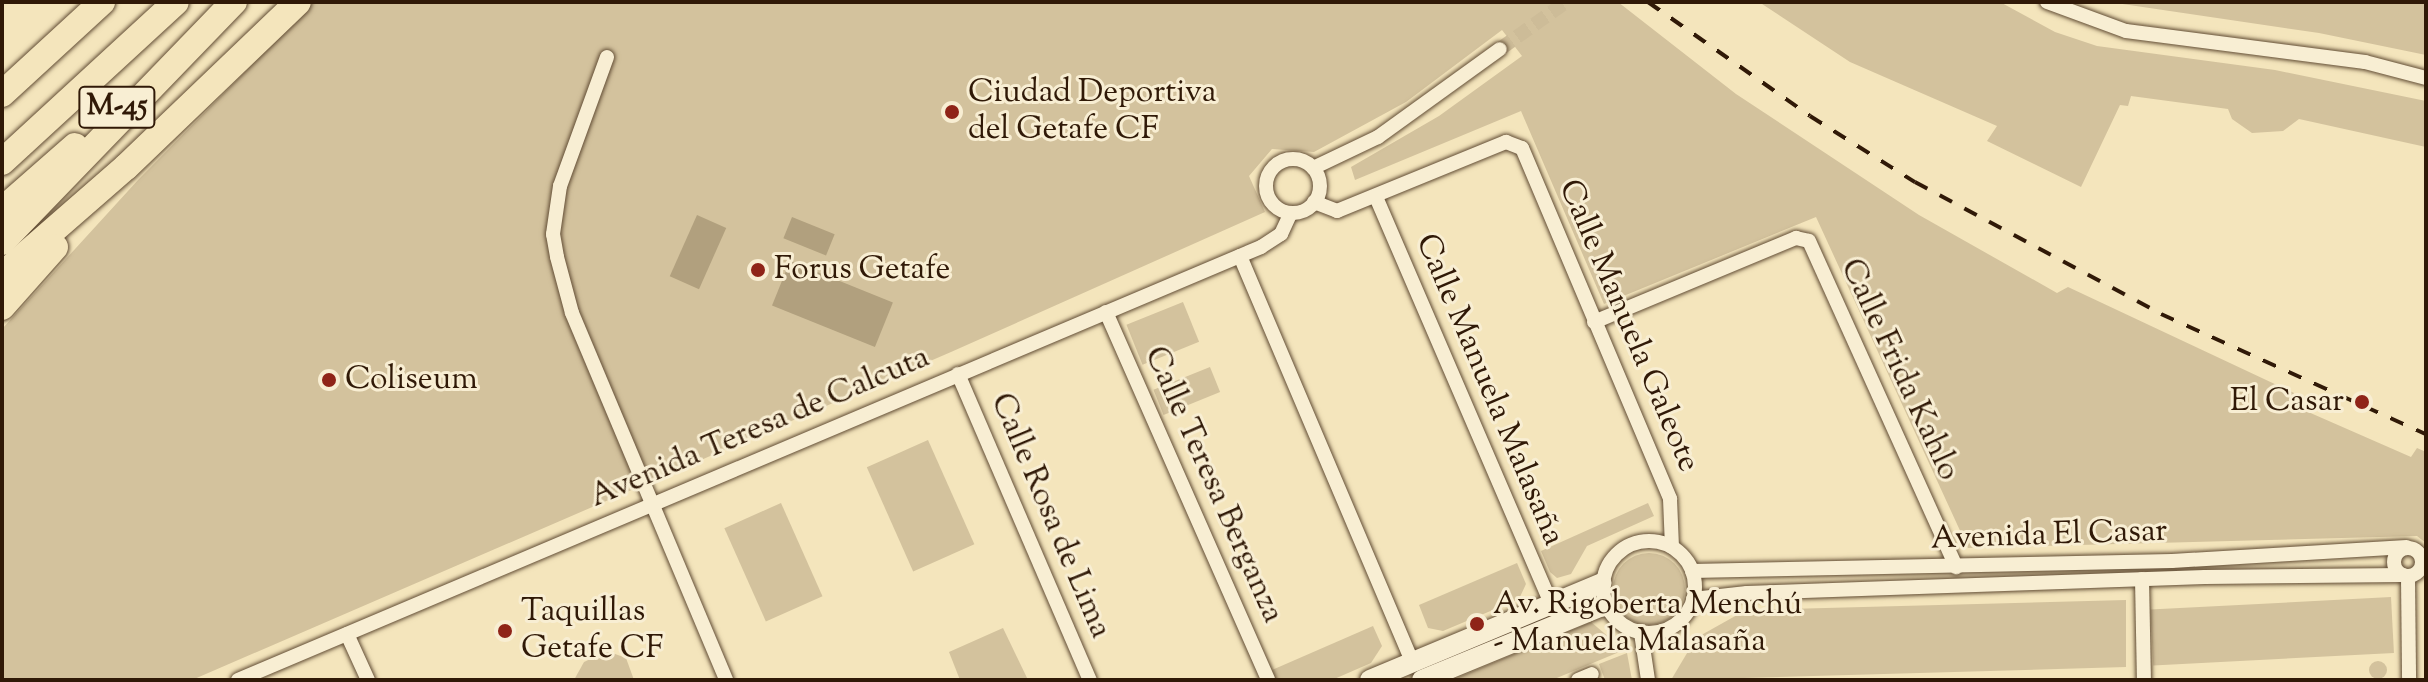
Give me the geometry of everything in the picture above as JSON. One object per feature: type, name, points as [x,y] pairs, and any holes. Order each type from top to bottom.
[{"type":"highway","points":[[2,74],[94,2]]},
{"type":"highway","points":[[2,94],[102,2]]},
{"type":"highway","name":"M-45","points":[[2,162],[176,2]]},
{"type":"highway","points":[[2,242],[232,2]]},
{"type":"highway","name":"M-45","points":[[2,210],[232,2]]},
{"type":"highway","points":[[2,275],[126,167],[298,2]]},
{"type":"highway","points":[[2,307],[126,167]]},
{"type":"street","points":[[2047,2],[2126,31],[2365,62],[2426,78]]},
{"type":"street","points":[[1313,168],[1378,137],[1500,49]]},
{"type":"street","points":[[607,57],[560,186],[553,234],[572,313],[726,680]]},
{"type":"street","name":"Calle Manuela Galeote","points":[[1376,197],[1506,142],[1522,148],[1670,499],[1672,547]]},
{"type":"street","points":[[1289,158],[1313,168],[1320,185],[1314,202],[1291,213],[1269,199],[1268,174],[1289,158]]},
{"type":"street","points":[[1314,202],[1337,211],[1376,197]]},
{"type":"street","name":"Calle Manuela Malasaña","points":[[1376,197],[1551,604]]},
{"type":"street","name":"Avenida Teresa de Calcuta","points":[[238,680],[1240,256],[1281,234],[1291,213]]},
{"type":"street","name":"Calle Frida Kahlo","points":[[1594,322],[1796,238],[1809,241],[1956,567]]},
{"type":"street","points":[[1240,256],[1417,671]]},
{"type":"street","name":"Calle Teresa Berganza","points":[[1106,312],[1268,680]]},
{"type":"street","name":"Calle Rosa de Lima","points":[[958,374],[1090,680]]},
{"type":"street","points":[[1642,541],[1672,547],[1692,571],[1693,599],[1688,612],[1668,630],[1641,633],[1619,624],[1605,605],[1602,583],[1606,568],[1627,546],[1642,541]]},
{"type":"street","points":[[2409,680],[2413,575],[2423,561],[2416,550],[2397,552],[2393,562],[2413,575]]},
{"type":"street","name":"Avenida El Casar","points":[[1692,571],[1956,567],[2416,550]]},
{"type":"street","name":"Avenida El Casar","points":[[1693,599],[1747,593],[2142,579],[2413,575]]},
{"type":"street","points":[[2142,579],[2144,680]]},
{"type":"street","points":[[1417,671],[1551,604],[1602,583]]},
{"type":"street","points":[[1370,680],[1417,671],[1605,605]]},
{"type":"street","points":[[1641,633],[1648,680]]},
{"type":"street","points":[[347,634],[368,680]]},
{"type":"shaded area","points":[[314,2],[1618,2],[1736,94],[1919,215],[2057,293],[2068,287],[2294,393],[2290,404],[2411,457],[2417,448],[2426,452],[2426,543],[2417,536],[1968,548],[1816,217],[1604,304],[1521,111],[1355,180],[1351,167],[1439,116],[1522,56],[1502,30],[1406,102],[1314,152],[1272,149],[1249,176],[1265,212],[951,352],[192,680],[2,680],[2,329],[138,180]]},
{"type":"shaded area","points":[[1759,2],[2000,2],[2055,32],[2097,46],[2275,70],[2426,101],[2426,147],[2299,119],[2283,131],[2252,133],[2232,119],[2228,109],[2131,96],[2128,106],[2120,105],[2081,187],[1987,141],[1997,126],[1850,62]]},
{"type":"shaded area","points":[[2109,2],[2426,2],[2426,55],[2319,33]]},
{"type":"shaded area","points":[[697,215],[726,228],[699,289],[670,276]]},
{"type":"shaded area","points":[[792,217],[835,234],[826,256],[783,238]]},
{"type":"shaded area","points":[[790,261],[893,303],[875,347],[772,306]]},
{"type":"shaded area","points":[[1183,302],[1199,342],[1143,365],[1126,325]]},
{"type":"shaded area","points":[[1210,367],[1220,392],[1164,415],[1153,390]]},
{"type":"shaded area","points":[[928,440],[974,544],[913,571],[867,467]]},
{"type":"shaded area","points":[[781,503],[822,596],[766,621],[724,528]]},
{"type":"shaded area","points":[[1648,503],[1654,516],[1587,546],[1571,574],[1557,578],[1550,572],[1541,551]]},
{"type":"shaded area","points":[[1649,553],[1669,559],[1679,569],[1685,589],[1679,609],[1669,619],[1649,625],[1629,619],[1619,609],[1613,589],[1619,569],[1629,559]]},
{"type":"shaded area","points":[[1517,563],[1526,584],[1519,599],[1443,631],[1428,628],[1419,605]]},
{"type":"shaded area","points":[[2391,597],[2394,653],[2153,666],[2150,610]]},
{"type":"shaded area","points":[[2126,600],[2126,667],[1671,680],[1696,638],[1746,610]]},
{"type":"shaded area","points":[[1591,622],[1624,650],[1552,680],[1452,680]]},
{"type":"shaded area","points":[[1373,626],[1382,646],[1371,663],[1332,680],[1276,680],[1272,670]]},
{"type":"shaded area","points":[[1003,628],[1028,680],[960,680],[949,652]]},
{"type":"shaded area","points":[[607,651],[626,658],[634,680],[574,680],[584,662]]},
{"type":"shaded area","points":[[1627,653],[1632,680],[1605,680],[1599,664]]},
{"type":"shaded area","points":[[2378,661],[2387,670],[2378,679],[2369,670]]},
{"type":"tunnel","points":[[1500,49],[1566,2]]},
{"type":"railway","points":[[1648,2],[1810,116],[1915,182],[2161,314],[2426,434]]},
{"type":"place","name":"Ciudad Deportiva del Getafe CF","points":[[952,112]]},
{"type":"place","name":"Forus Getafe","points":[[758,270]]},
{"type":"place","name":"Coliseum","points":[[329,380]]},
{"type":"place","name":"El Casar","points":[[2362,402]]},
{"type":"place","name":"Av. Rigoberta Menchú - Manuela Malasaña","points":[[1477,624]]},
{"type":"place","name":"Taquillas Getafe CF","points":[[505,631]]}]
